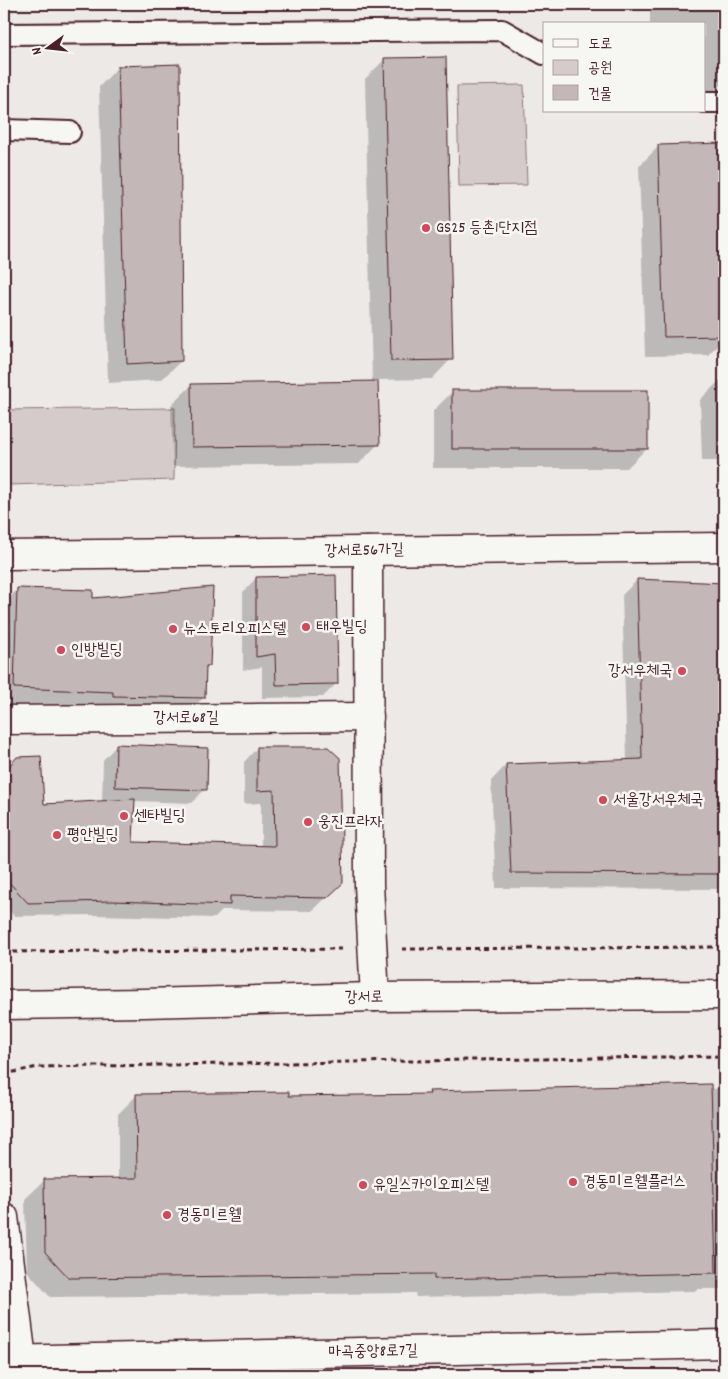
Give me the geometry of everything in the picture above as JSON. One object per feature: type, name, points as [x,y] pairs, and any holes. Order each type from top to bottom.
[{"type":"street","name":"강서로56가길","points":[[4,556],[724,547]]},
{"type":"street","points":[[368,551],[369,885],[375,997]]},
{"type":"street","name":"강서로68길","points":[[4,720],[369,717]]},
{"type":"street","name":"강서로","points":[[4,1005],[144,1004],[375,997],[724,995]]},
{"type":"street","points":[[4,1217],[16,1365]]},
{"type":"street","name":"마곡중앙8로7길","points":[[16,1365],[724,1344]]},
{"type":"lane","points":[[4,34],[502,30],[543,53]]},
{"type":"lane","points":[[706,102],[724,102]]},
{"type":"lane","points":[[4,130],[70,132]]},
{"type":"path","points":[[4,1074],[38,1067],[724,1056]]},
{"type":"green space","points":[[524,85],[527,185],[459,186],[457,86]]},
{"type":"green space","points":[[175,408],[174,480],[8,485],[4,410]]},
{"type":"building","points":[[446,57],[453,360],[391,361],[384,58]]},
{"type":"building","points":[[180,64],[182,361],[127,364],[118,66]]},
{"type":"building","points":[[723,143],[724,336],[664,337],[658,145]]},
{"type":"building","points":[[378,381],[380,445],[192,447],[191,384]]},
{"type":"building","points":[[452,390],[648,390],[648,449],[452,449]]},
{"type":"building","name":"태우빌딩","points":[[336,575],[338,684],[276,685],[275,654],[256,657],[256,577]]},
{"type":"building","name":"강서우체국","points":[[637,579],[724,583],[724,874],[511,873],[506,764],[642,759]]},
{"type":"building","points":[[213,587],[210,666],[206,666],[205,698],[113,696],[113,692],[14,688],[17,588],[93,590],[93,598]]},
{"type":"building","points":[[116,744],[208,748],[207,790],[115,787]]},
{"type":"building","points":[[257,747],[328,747],[340,758],[343,883],[327,898],[230,896],[230,905],[112,901],[28,903],[5,878],[4,772],[17,757],[41,756],[44,804],[135,799],[133,842],[275,846],[274,790],[257,791]]},
{"type":"building","points":[[711,1084],[716,1273],[434,1279],[434,1274],[69,1278],[45,1252],[44,1179],[137,1178],[136,1094],[289,1092],[289,1096],[430,1094],[429,1091]]},
{"type":"place","name":"GS25 등촌1단지점","points":[[426,228]]},
{"type":"place","name":"태우빌딩","points":[[306,627]]},
{"type":"place","name":"뉴스토리오피스텔","points":[[173,629]]},
{"type":"place","name":"인방빌딩","points":[[61,650]]},
{"type":"place","name":"강서우체국","points":[[682,671]]},
{"type":"place","name":"서울강서우체국","points":[[603,800]]},
{"type":"place","name":"센타빌딩","points":[[124,816]]},
{"type":"place","name":"웅진프라자","points":[[308,822]]},
{"type":"place","name":"평안빌딩","points":[[57,835]]},
{"type":"place","name":"경동미르웰플러스","points":[[573,1182]]},
{"type":"place","name":"유일스카이오피스텔","points":[[363,1185]]},
{"type":"place","name":"경동미르웰","points":[[167,1215]]}]
